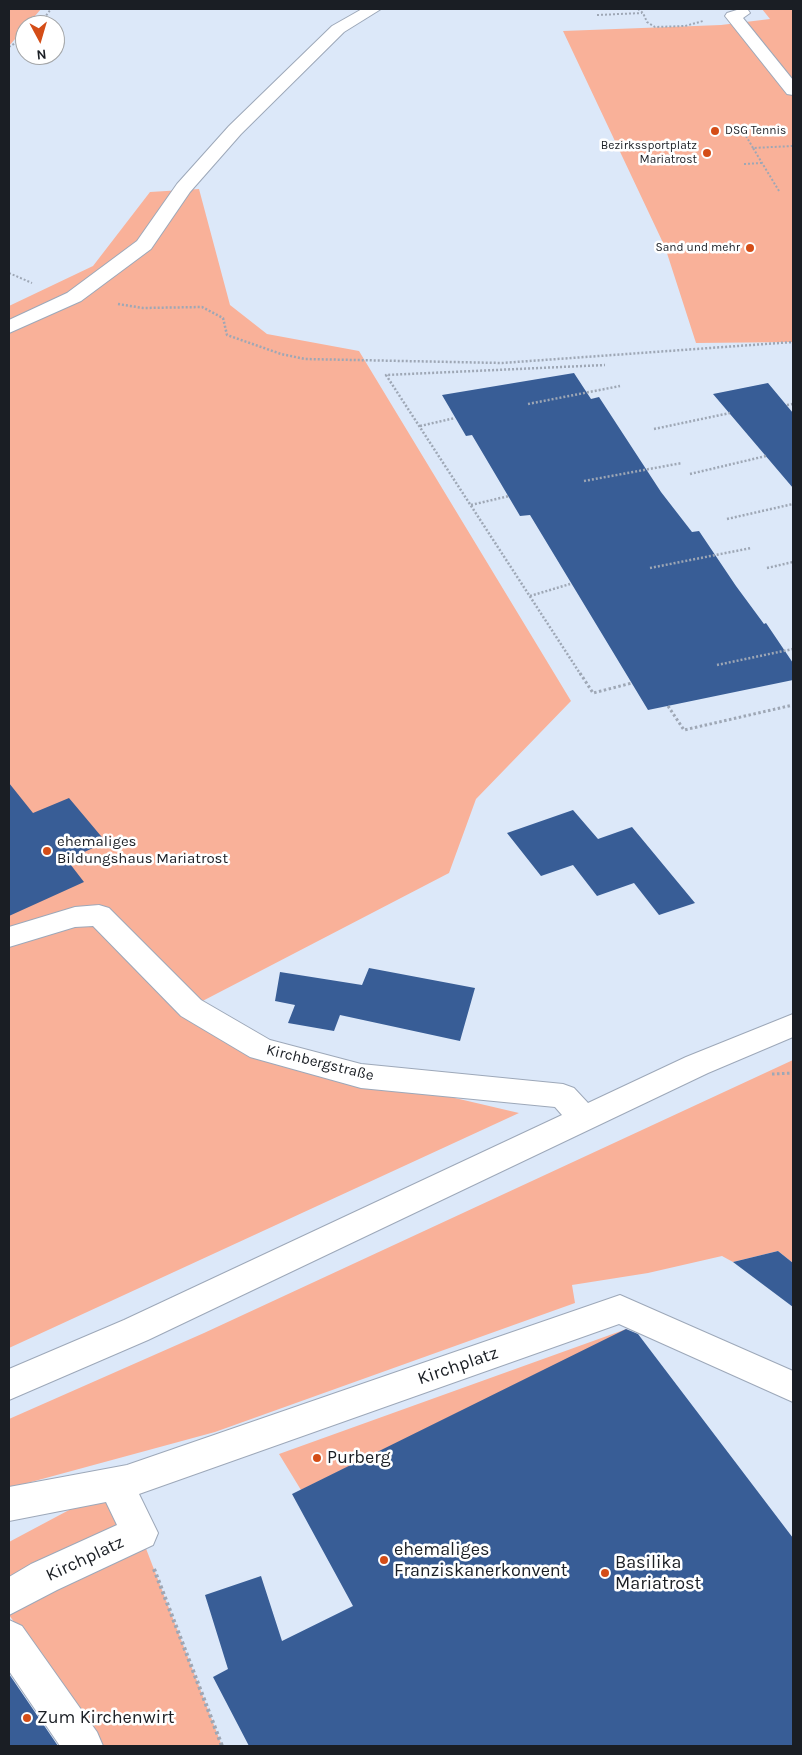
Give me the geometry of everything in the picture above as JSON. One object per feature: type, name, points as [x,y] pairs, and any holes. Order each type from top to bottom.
[{"type":"street","points":[[9,327],[74,297],[144,245],[183,188],[235,130],[338,29],[373,9]]},
{"type":"street","points":[[742,13],[732,16],[793,90]]},
{"type":"street","name":"Kirchbergstraße","points":[[9,937],[75,917],[99,915],[190,1008],[261,1049],[361,1076],[563,1096],[583,1118]]},
{"type":"street","points":[[9,1385],[136,1330],[697,1065],[793,1025]]},
{"type":"street","name":"Kirchplatz","points":[[9,1504],[116,1485],[620,1309],[793,1386]]},
{"type":"street","name":"Kirchplatz","points":[[9,1596],[44,1577],[140,1533],[116,1485]]},
{"type":"street","points":[[9,1639],[83,1746]]},
{"type":"path","points":[[638,9],[643,13],[647,22],[655,27],[685,26],[708,19]]},
{"type":"path","points":[[597,15],[643,13]]},
{"type":"path","points":[[742,129],[779,191]]},
{"type":"path","points":[[753,148],[793,146]]},
{"type":"path","points":[[744,164],[762,163]]},
{"type":"path","points":[[74,297],[143,308],[202,307],[223,318],[227,336],[281,354],[305,359],[502,364],[793,342]]},
{"type":"path","points":[[605,365],[386,375],[594,693],[632,683]]},
{"type":"path","points":[[528,404],[620,386]]},
{"type":"path","points":[[787,405],[793,404]]},
{"type":"path","points":[[654,429],[730,413]]},
{"type":"path","points":[[420,426],[455,418]]},
{"type":"path","points":[[690,474],[766,456]]},
{"type":"path","points":[[584,481],[682,463]]},
{"type":"path","points":[[471,505],[509,496]]},
{"type":"path","points":[[727,519],[793,504]]},
{"type":"path","points":[[650,568],[751,548]]},
{"type":"path","points":[[767,568],[793,562]]},
{"type":"path","points":[[530,596],[570,584]]},
{"type":"path","points":[[716,665],[793,649]]},
{"type":"path","points":[[668,706],[684,730],[793,705]]},
{"type":"path","points":[[140,1533],[222,1746]]},
{"type":"shaded area","points":[[9,9],[41,9],[36,15],[15,15],[15,39],[9,46]]},
{"type":"shaded area","name":"Bezirkssportplatz Mariatrost","points":[[762,9],[793,9],[793,342],[696,343],[665,247],[563,31],[721,25],[770,19]]},
{"type":"shaded area","points":[[199,189],[230,305],[267,334],[359,351],[571,701],[476,799],[449,873],[191,1007],[261,1049],[361,1076],[519,1113],[9,1348],[9,306],[93,266],[150,192]]},
{"type":"shaded area","points":[[793,1060],[793,1263],[778,1251],[733,1262],[722,1256],[648,1273],[572,1285],[575,1303],[215,1432],[9,1488],[9,1419],[204,1333]]},
{"type":"shaded area","points":[[632,1327],[301,1490],[279,1454]]},
{"type":"shaded area","points":[[116,1485],[140,1533],[222,1746],[101,1746],[61,1686],[9,1615],[9,1542]]},
{"type":"building","points":[[574,373],[591,399],[599,397],[661,492],[692,532],[699,531],[736,586],[764,624],[766,623],[793,663],[793,680],[648,710],[530,515],[520,516],[472,435],[466,436],[442,395]]},
{"type":"building","points":[[768,383],[793,413],[793,488],[713,394]]},
{"type":"building","name":"ehemaliges Bildungshaus Mariatrost","points":[[9,783],[33,813],[69,798],[106,842],[67,860],[84,882],[9,916]]},
{"type":"building","points":[[573,810],[598,839],[632,827],[695,903],[659,915],[634,883],[597,896],[573,865],[541,876],[507,833]]},
{"type":"building","points":[[369,968],[475,988],[460,1041],[340,1015],[334,1031],[288,1023],[295,1005],[275,1001],[280,972],[362,985]]},
{"type":"building","points":[[778,1251],[793,1263],[793,1307],[733,1262]]},
{"type":"building","points":[[626,1329],[638,1334],[793,1538],[793,1746],[249,1746],[213,1677],[228,1669],[205,1595],[261,1576],[282,1641],[353,1606],[292,1494]]},
{"type":"building","name":"Zum Kirchenwirt","points":[[9,1674],[58,1746],[9,1746]]},
{"type":"place","name":"DSG Tennis","points":[[715,131]]},
{"type":"place","name":"Bezirkssportplatz Mariatrost","points":[[707,153]]},
{"type":"place","name":"Sand und mehr","points":[[750,248]]},
{"type":"place","name":"ehemaliges Bildungshaus Mariatrost","points":[[47,851]]},
{"type":"place","name":"Purberg","points":[[317,1458]]},
{"type":"place","name":"ehemaliges Franziskanerkonvent","points":[[384,1560]]},
{"type":"place","name":"Basilika Mariatrost","points":[[605,1573]]},
{"type":"place","name":"Zum Kirchenwirt","points":[[27,1718]]}]
